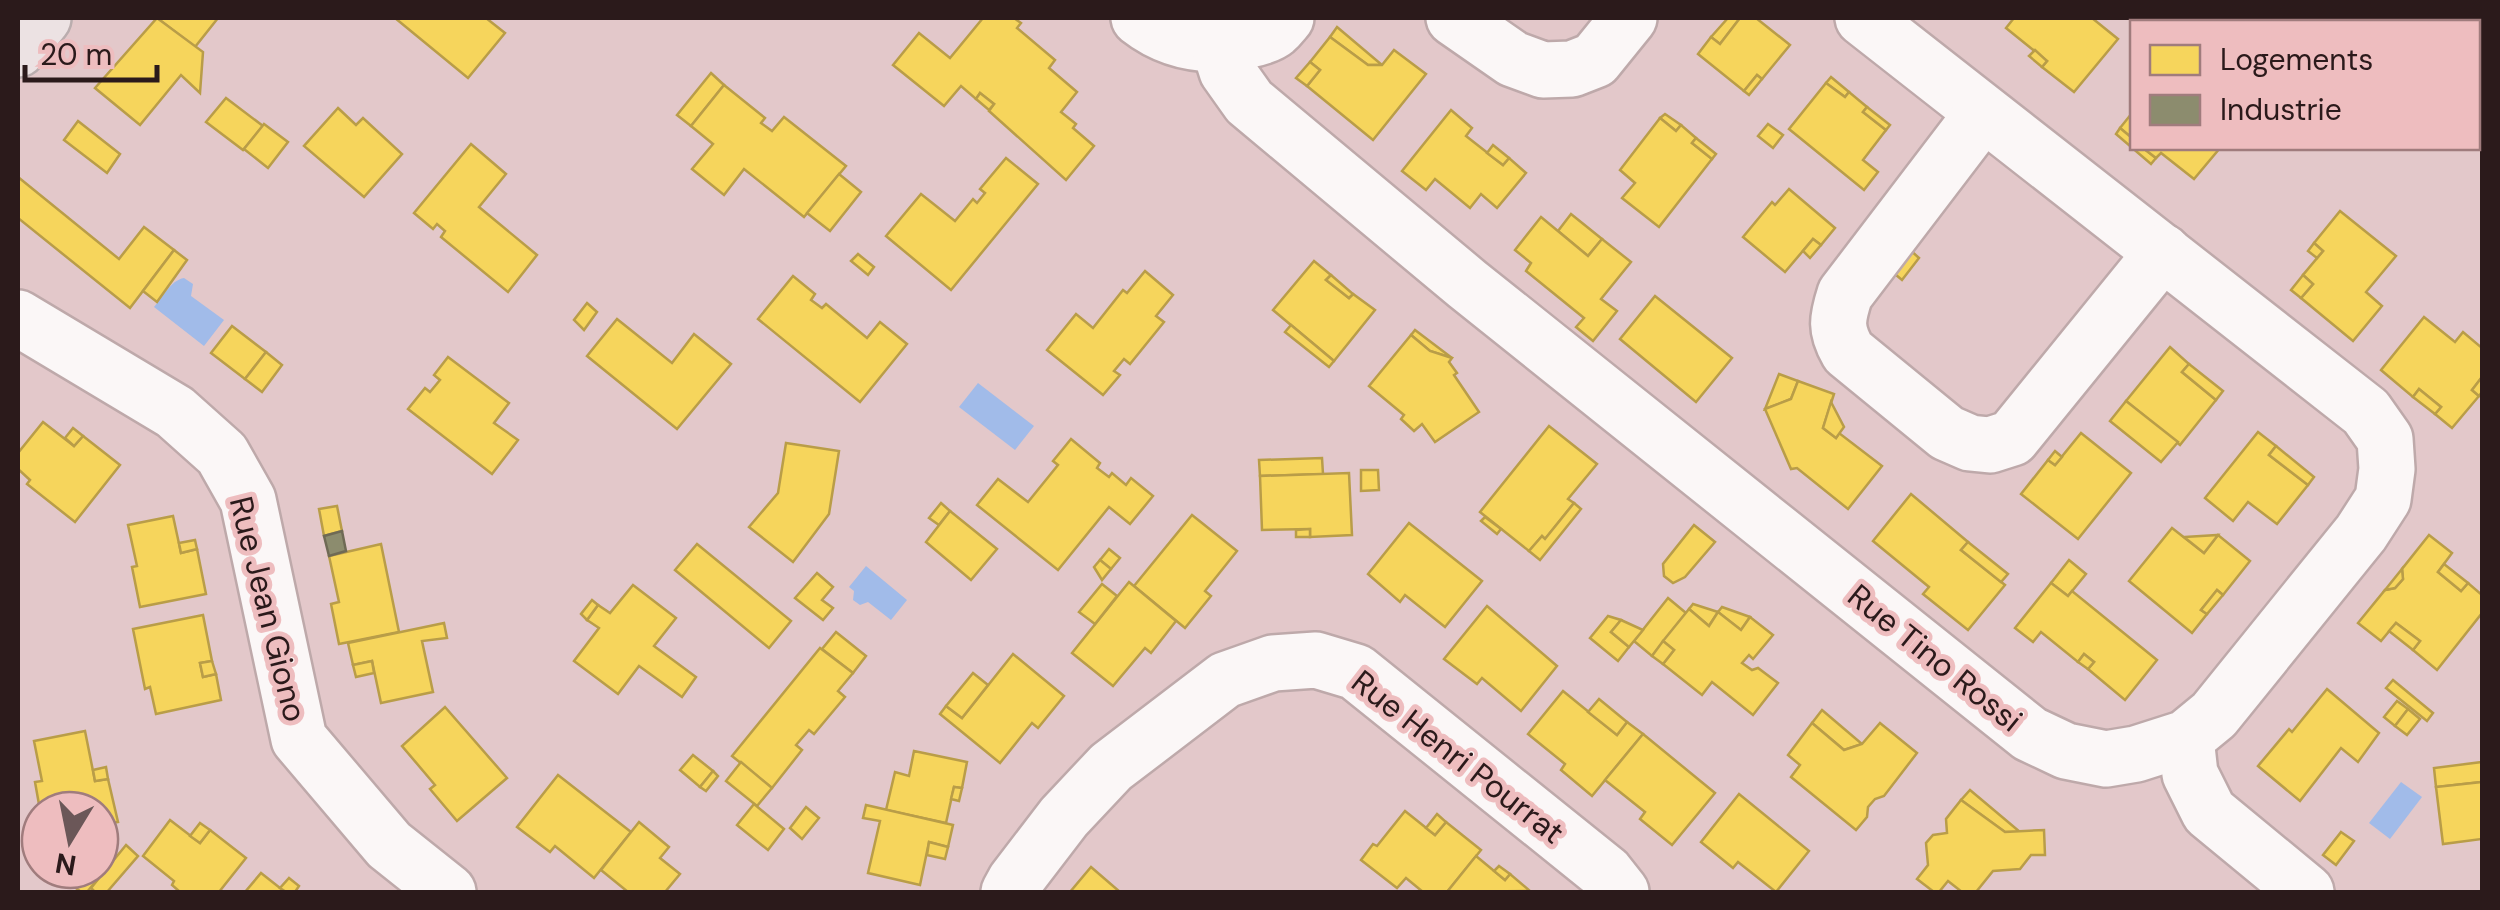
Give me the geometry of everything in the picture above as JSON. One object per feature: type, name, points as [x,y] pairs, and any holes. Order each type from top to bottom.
[{"type":"main road","points":[[18,50],[42,18]]},
{"type":"street","points":[[1139,18],[1154,30],[1184,42],[1219,46],[1274,32],[1286,18]]},
{"type":"street","points":[[1454,18],[1513,59],[1543,70],[1572,69],[1595,60],[1629,18]]},
{"type":"street","name":"Rue Tino Rossi","points":[[1219,46],[1227,71],[1249,102],[1468,284],[2030,734],[2066,751],[2106,759],[2186,738],[2214,715],[2361,534],[2383,498],[2387,469],[2385,439],[2366,412],[1863,18]]},
{"type":"street","points":[[1984,113],[1845,294],[1838,315],[1838,335],[1848,352],[1946,433],[1970,443],[1990,445],[2012,438],[2163,252]]},
{"type":"street","name":"Rue Jean Giono","points":[[18,318],[175,412],[222,454],[248,500],[300,739],[389,845],[448,892]]},
{"type":"street","name":"Rue Henri Pourrat","points":[[1010,892],[1064,817],[1111,767],[1226,680],[1274,664],[1316,660],[1356,672],[1606,873],[1620,892]]},
{"type":"street","points":[[2186,738],[2190,774],[2209,812],[2306,892]]},
{"type":"water","points":[[184,278],[193,284],[191,296],[224,320],[204,346],[154,307],[171,286]]},
{"type":"water","points":[[978,383],[1034,426],[1015,450],[959,407]]},
{"type":"water","points":[[866,566],[907,600],[891,620],[868,602],[860,605],[853,600],[854,591],[849,587]]},
{"type":"water","points":[[2401,782],[2422,797],[2390,839],[2369,823]]},
{"type":"building: Logements","points":[[157,18],[218,18],[195,47]]},
{"type":"building: Logements","points":[[157,18],[203,52],[200,93],[181,75],[140,125],[95,88]]},
{"type":"building: Logements","points":[[395,18],[486,18],[505,33],[468,78]]},
{"type":"building: Logements","points":[[983,18],[1014,18],[1021,23],[1017,28],[1055,60],[1049,68],[1077,92],[1061,112],[1094,146],[1066,180],[989,111],[994,104],[980,93],[976,99],[961,86],[944,106],[893,65],[919,33],[950,58]]},
{"type":"building: Logements","points":[[1728,18],[1740,18],[1720,44],[1711,37]]},
{"type":"building: Logements","points":[[1740,18],[1756,18],[1790,45],[1762,79],[1757,75],[1744,91],[1698,54],[1711,37],[1720,44]]},
{"type":"building: Logements","points":[[2014,18],[2092,18],[2118,39],[2074,92],[2042,67],[2047,61],[2006,28]]},
{"type":"building: Logements","points":[[1337,27],[1382,65],[1368,65],[1330,37]]},
{"type":"building: Logements","points":[[1330,37],[1368,65],[1382,65],[1394,50],[1426,74],[1373,140],[1307,86],[1320,70],[1310,62]]},
{"type":"building: Logements","points":[[2035,50],[2047,61],[2042,67],[2029,56]]},
{"type":"building: Logements","points":[[1310,62],[1320,70],[1307,86],[1296,78]]},
{"type":"building: Logements","points":[[711,73],[724,85],[691,126],[677,115]]},
{"type":"building: Logements","points":[[1757,75],[1762,79],[1749,95],[1744,91]]},
{"type":"building: Logements","points":[[1831,77],[1849,92],[1845,97],[1826,83]]},
{"type":"building: Logements","points":[[1826,83],[1845,97],[1849,92],[1867,107],[1863,112],[1886,130],[1863,160],[1878,172],[1864,190],[1789,129]]},
{"type":"building: Logements","points":[[724,85],[765,118],[761,123],[772,131],[784,117],[846,166],[804,217],[744,169],[724,195],[692,169],[713,144],[691,126]]},
{"type":"building: Logements","points":[[980,93],[994,104],[989,110],[976,99]]},
{"type":"building: Logements","points":[[226,98],[263,126],[243,150],[206,122]]},
{"type":"building: Logements","points":[[1867,107],[1890,125],[1886,130],[1863,112]]},
{"type":"building: Logements","points":[[338,108],[356,125],[363,118],[402,154],[364,197],[304,146]]},
{"type":"building: Logements","points":[[1451,110],[1472,128],[1466,136],[1503,165],[1509,158],[1526,173],[1497,208],[1481,194],[1470,208],[1435,179],[1426,190],[1402,171]]},
{"type":"building: Logements","points":[[1665,114],[1681,125],[1676,131],[1660,118]]},
{"type":"building: Logements","points":[[2130,116],[2130,136],[2120,128]]},
{"type":"building: Logements","points":[[1660,118],[1676,131],[1681,125],[1696,138],[1692,143],[1712,159],[1659,227],[1622,198],[1635,183],[1620,170]]},
{"type":"building: Logements","points":[[78,121],[120,154],[107,173],[64,140]]},
{"type":"building: Logements","points":[[264,124],[288,142],[268,168],[244,149]]},
{"type":"building: Logements","points":[[1768,124],[1783,135],[1773,148],[1758,136]]},
{"type":"building: Logements","points":[[2120,128],[2130,136],[2130,146],[2116,134]]},
{"type":"building: Logements","points":[[1696,138],[1716,154],[1712,159],[1692,143]]},
{"type":"building: Logements","points":[[471,144],[506,174],[479,207],[537,255],[508,292],[441,237],[445,231],[437,224],[433,229],[414,213]]},
{"type":"building: Logements","points":[[1493,145],[1509,158],[1503,165],[1487,153]]},
{"type":"building: Logements","points":[[2134,150],[2146,150],[2156,158],[2151,164]]},
{"type":"building: Logements","points":[[2146,150],[2218,150],[2194,179],[2161,153],[2156,158]]},
{"type":"building: Logements","points":[[1006,158],[1038,184],[951,290],[886,236],[921,194],[955,221],[973,199],[977,203],[985,193],[980,189]]},
{"type":"building: Logements","points":[[839,174],[861,192],[830,231],[807,213]]},
{"type":"building: Logements","points":[[18,177],[119,259],[144,227],[174,250],[130,308],[18,218]]},
{"type":"building: Logements","points":[[1789,189],[1835,228],[1821,245],[1813,239],[1785,272],[1743,237],[1772,202],[1775,205]]},
{"type":"building: Logements","points":[[2340,211],[2396,256],[2366,292],[2382,306],[2353,341],[2301,298],[2313,284],[2303,275],[2323,251],[2314,243]]},
{"type":"building: Logements","points":[[1571,214],[1602,239],[1588,256],[1558,231]]},
{"type":"building: Logements","points":[[1541,217],[1588,256],[1602,239],[1631,262],[1601,299],[1617,311],[1593,341],[1576,327],[1584,318],[1526,271],[1531,263],[1515,250]]},
{"type":"building: Logements","points":[[1813,239],[1821,245],[1810,258],[1803,251]]},
{"type":"building: Logements","points":[[2314,243],[2323,251],[2317,258],[2308,251]]},
{"type":"building: Logements","points":[[1907,247],[1919,258],[1902,280],[1889,269]]},
{"type":"building: Logements","points":[[174,250],[187,260],[157,302],[143,291]]},
{"type":"building: Logements","points":[[858,254],[874,267],[868,275],[851,261]]},
{"type":"building: Logements","points":[[1314,261],[1331,275],[1326,280],[1349,298],[1353,294],[1375,310],[1334,361],[1273,310]]},
{"type":"building: Logements","points":[[1145,271],[1173,295],[1156,316],[1164,322],[1130,364],[1124,359],[1114,371],[1120,375],[1103,395],[1047,350],[1076,314],[1093,328],[1123,290],[1127,293]]},
{"type":"building: Logements","points":[[1331,275],[1353,294],[1349,298],[1326,280]]},
{"type":"building: Logements","points":[[2303,275],[2313,284],[2301,298],[2291,290]]},
{"type":"building: Logements","points":[[793,276],[815,294],[811,300],[822,308],[826,304],[867,338],[880,322],[907,344],[860,402],[758,319]]},
{"type":"building: Logements","points":[[1655,296],[1732,358],[1696,402],[1620,339]]},
{"type":"building: Logements","points":[[587,303],[597,312],[584,330],[574,320]]},
{"type":"building: Logements","points":[[2424,317],[2455,342],[2463,332],[2482,348],[2482,377],[2472,390],[2479,396],[2452,428],[2435,414],[2441,407],[2419,389],[2413,397],[2381,370]]},
{"type":"building: Logements","points":[[617,319],[672,363],[694,334],[731,364],[677,429],[587,356]]},
{"type":"building: Logements","points":[[1291,325],[1334,361],[1329,367],[1285,332]]},
{"type":"building: Logements","points":[[232,326],[266,352],[245,379],[211,353]]},
{"type":"building: Logements","points":[[1415,330],[1452,358],[1430,351],[1411,335]]},
{"type":"building: Logements","points":[[1411,335],[1430,351],[1452,358],[1449,362],[1457,373],[1454,375],[1479,412],[1435,442],[1422,424],[1414,431],[1401,419],[1404,415],[1369,386]]},
{"type":"building: Logements","points":[[2170,347],[2189,364],[2182,372],[2216,400],[2180,445],[2126,401]]},
{"type":"building: Logements","points":[[266,352],[282,365],[262,392],[245,379]]},
{"type":"building: Logements","points":[[448,357],[509,403],[494,423],[518,440],[492,474],[408,409],[425,388],[430,392],[440,380],[434,375]]},
{"type":"building: Logements","points":[[2189,364],[2223,391],[2216,400],[2182,372]]},
{"type":"building: Logements","points":[[1779,374],[1798,381],[1791,399],[1765,409]]},
{"type":"building: Logements","points":[[2482,377],[2482,392],[2479,396],[2472,390]]},
{"type":"building: Logements","points":[[1798,381],[1834,394],[1823,428],[1836,438],[1839,433],[1882,466],[1848,509],[1797,468],[1791,469],[1765,409],[1791,399]]},
{"type":"building: Logements","points":[[2419,389],[2441,407],[2435,414],[2413,397]]},
{"type":"building: Logements","points":[[2126,401],[2178,442],[2161,462],[2110,421]]},
{"type":"building: Logements","points":[[1831,402],[1844,427],[1836,438],[1823,428]]},
{"type":"building: Logements","points":[[43,422],[74,446],[83,436],[120,465],[75,522],[27,484],[30,480],[18,469],[18,453]]},
{"type":"building: Logements","points":[[1549,426],[1597,464],[1568,499],[1574,503],[1545,539],[1542,536],[1529,551],[1480,512]]},
{"type":"building: Logements","points":[[73,428],[83,436],[74,446],[65,438]]},
{"type":"building: Logements","points":[[2258,432],[2276,446],[2269,455],[2308,485],[2277,524],[2248,502],[2233,521],[2205,498]]},
{"type":"building: Logements","points":[[2081,433],[2131,473],[2078,539],[2021,494],[2048,460],[2055,465]]},
{"type":"building: Logements","points":[[1071,439],[1100,463],[1097,468],[1109,477],[1112,473],[1126,485],[1131,478],[1153,496],[1130,524],[1109,507],[1058,570],[977,505],[998,479],[1028,502],[1058,465],[1053,461]]},
{"type":"building: Logements","points":[[786,443],[839,451],[829,514],[793,562],[749,527],[778,493]]},
{"type":"building: Logements","points":[[2276,446],[2314,477],[2308,485],[2269,455]]},
{"type":"building: Logements","points":[[2055,451],[2062,457],[2055,465],[2048,460]]},
{"type":"building: Logements","points":[[1322,458],[1323,474],[1260,476],[1259,460]]},
{"type":"building: Logements","points":[[1361,470],[1378,470],[1379,490],[1361,491]]},
{"type":"building: Logements","points":[[1349,473],[1352,535],[1310,537],[1310,529],[1262,530],[1260,476]]},
{"type":"building: Logements","points":[[1911,494],[1968,542],[1961,550],[2005,585],[1968,630],[1923,594],[1929,587],[1873,541]]},
{"type":"building: Logements","points":[[941,503],[950,511],[939,525],[929,518]]},
{"type":"building: Logements","points":[[1574,503],[1581,509],[1540,560],[1529,551],[1542,536],[1545,539]]},
{"type":"building: Logements","points":[[337,506],[342,531],[324,536],[319,509]]},
{"type":"building: Logements","points":[[950,511],[997,549],[971,580],[926,542]]},
{"type":"building: Logements","points":[[1192,515],[1237,551],[1205,591],[1211,596],[1185,628],[1134,586]]},
{"type":"building: Logements","points":[[173,516],[181,553],[197,549],[206,594],[140,607],[128,525]]},
{"type":"building: Logements","points":[[1485,517],[1501,529],[1497,534],[1481,521]]},
{"type":"building: Logements","points":[[1409,523],[1482,581],[1445,627],[1405,595],[1400,602],[1368,574]]},
{"type":"building: Logements","points":[[1694,525],[1715,542],[1685,577],[1673,583],[1664,576],[1663,564]]},
{"type":"building: Logements","points":[[2172,528],[2204,553],[2218,535],[2250,561],[2223,595],[2217,590],[2201,610],[2207,614],[2192,633],[2129,581]]},
{"type":"building: Logements","points":[[1310,529],[1310,537],[1296,537],[1296,530]]},
{"type":"building: Logements","points":[[2218,535],[2204,553],[2184,537]]},
{"type":"building: Logements","points":[[2429,535],[2452,553],[2438,572],[2461,591],[2468,583],[2482,595],[2482,613],[2437,670],[2413,650],[2420,641],[2396,623],[2381,641],[2358,623],[2385,590],[2395,588],[2403,579],[2402,569]]},
{"type":"building: Logements","points":[[195,540],[197,549],[181,553],[179,543]]},
{"type":"building: Logements","points":[[1968,542],[2008,574],[2001,582],[1961,550]]},
{"type":"building: Logements","points":[[381,544],[399,632],[339,644],[331,604],[339,602],[329,556]]},
{"type":"building: Logements","points":[[697,544],[791,621],[769,648],[675,570]]},
{"type":"building: Logements","points":[[1109,549],[1120,558],[1111,569],[1100,560]]},
{"type":"building: Logements","points":[[1100,560],[1111,569],[1102,580],[1094,567]]},
{"type":"building: Logements","points":[[2069,560],[2086,574],[2068,596],[2051,583]]},
{"type":"building: Logements","points":[[2444,564],[2468,583],[2461,591],[2438,572]]},
{"type":"building: Logements","points":[[2402,569],[2403,579],[2395,588],[2385,590]]},
{"type":"building: Logements","points":[[817,573],[833,587],[822,600],[833,608],[823,620],[795,598]]},
{"type":"building: Logements","points":[[1129,582],[1176,621],[1151,653],[1145,648],[1113,686],[1072,653]]},
{"type":"building: Logements","points":[[2051,583],[2068,596],[2072,591],[2157,660],[2125,700],[2088,669],[2094,662],[2084,654],[2078,662],[2041,632],[2033,642],[2015,628]]},
{"type":"building: Logements","points":[[1102,584],[1117,596],[1095,624],[1079,612]]},
{"type":"building: Logements","points":[[633,585],[676,618],[654,646],[696,677],[682,697],[639,666],[618,694],[574,661],[599,628],[587,620],[598,605],[610,613]]},
{"type":"building: Logements","points":[[2217,590],[2223,595],[2207,614],[2201,610]]},
{"type":"building: Logements","points":[[1668,598],[1686,613],[1652,656],[1634,641]]},
{"type":"building: Logements","points":[[592,600],[598,605],[587,620],[581,614]]},
{"type":"building: Logements","points":[[1693,604],[1718,612],[1709,626],[1689,609]]},
{"type":"building: Logements","points":[[1487,606],[1557,666],[1521,711],[1482,678],[1477,684],[1444,659]]},
{"type":"building: Logements","points":[[1722,607],[1750,617],[1741,630],[1718,612]]},
{"type":"building: Logements","points":[[1689,609],[1709,626],[1718,612],[1741,630],[1750,617],[1773,635],[1753,659],[1749,655],[1742,663],[1752,670],[1758,668],[1778,683],[1753,715],[1712,682],[1702,695],[1663,664],[1674,650],[1663,641]]},
{"type":"building: Logements","points":[[203,615],[212,661],[200,663],[203,677],[216,674],[221,700],[156,714],[150,687],[145,689],[133,629]]},
{"type":"building: Logements","points":[[1608,616],[1621,620],[1611,632],[1629,647],[1618,661],[1590,638]]},
{"type":"building: Logements","points":[[1621,620],[1643,630],[1629,647],[1611,632]]},
{"type":"building: Logements","points":[[444,623],[447,638],[422,641],[433,692],[381,703],[372,661],[353,665],[348,643]]},
{"type":"building: Logements","points":[[2396,623],[2420,641],[2413,650],[2389,631]]},
{"type":"building: Logements","points":[[836,632],[866,656],[853,673],[822,649]]},
{"type":"building: Logements","points":[[1663,641],[1674,650],[1663,664],[1652,656]]},
{"type":"building: Logements","points":[[820,648],[853,673],[838,691],[845,697],[814,734],[809,730],[796,745],[802,750],[772,788],[732,756]]},
{"type":"building: Logements","points":[[1013,654],[1064,696],[1038,728],[1032,723],[1000,763],[940,714],[946,706],[962,718]]},
{"type":"building: Logements","points":[[2084,654],[2094,662],[2088,669],[2078,662]]},
{"type":"building: Logements","points":[[212,661],[216,674],[203,677],[200,663]]},
{"type":"building: Logements","points":[[372,661],[374,673],[356,677],[353,665]]},
{"type":"building: Logements","points":[[973,673],[988,685],[962,718],[946,706]]},
{"type":"building: Logements","points":[[2393,680],[2433,713],[2427,721],[2386,688]]},
{"type":"building: Logements","points":[[2327,689],[2379,733],[2358,762],[2341,748],[2300,801],[2258,766]]},
{"type":"building: Logements","points":[[1563,691],[1617,735],[1627,722],[1643,734],[1592,796],[1561,770],[1565,764],[1528,734]]},
{"type":"building: Logements","points":[[1599,699],[1627,722],[1617,735],[1588,712]]},
{"type":"building: Logements","points":[[2397,701],[2408,709],[2395,726],[2384,717]]},
{"type":"building: Logements","points":[[445,707],[507,778],[457,821],[430,789],[435,785],[402,746]]},
{"type":"building: Logements","points":[[2408,709],[2420,719],[2407,735],[2395,726]]},
{"type":"building: Logements","points":[[1822,710],[1862,744],[1844,750],[1812,723]]},
{"type":"building: Logements","points":[[1812,723],[1844,750],[1862,744],[1880,723],[1917,753],[1884,796],[1868,807],[1867,817],[1856,830],[1791,777],[1800,765],[1788,755]]},
{"type":"building: Logements","points":[[85,731],[95,781],[108,779],[111,790],[36,790],[35,782],[42,781],[34,741]]},
{"type":"building: Logements","points":[[1643,734],[1715,793],[1672,845],[1640,819],[1645,812],[1605,780]]},
{"type":"building: Logements","points":[[914,751],[967,762],[962,788],[954,787],[946,823],[886,810],[895,772],[909,776]]},
{"type":"building: Logements","points":[[693,755],[713,771],[700,787],[680,770]]},
{"type":"building: Logements","points":[[741,762],[772,788],[757,806],[726,781]]},
{"type":"building: Logements","points":[[2482,762],[2482,782],[2436,787],[2434,768]]},
{"type":"building: Logements","points":[[106,767],[108,779],[95,781],[93,770]]},
{"type":"building: Logements","points":[[713,771],[718,776],[706,791],[700,787]]},
{"type":"building: Logements","points":[[558,775],[631,832],[594,878],[555,846],[550,852],[517,827]]},
{"type":"building: Logements","points":[[2482,782],[2482,839],[2443,844],[2436,787]]},
{"type":"building: Logements","points":[[954,787],[962,788],[959,801],[951,799]]},
{"type":"building: Logements","points":[[1970,790],[2020,832],[2005,832],[1961,800]]},
{"type":"building: Logements","points":[[1739,794],[1809,851],[1776,892],[1738,862],[1733,868],[1701,842]]},
{"type":"building: Logements","points":[[1961,800],[2005,832],[2044,830],[2045,855],[2031,855],[2020,869],[1993,871],[1976,892],[1962,892],[1948,881],[1939,892],[1934,892],[1917,879],[1928,865],[1926,843],[1933,835],[1947,833],[1946,819]]},
{"type":"building: Logements","points":[[754,804],[784,829],[768,850],[737,825]]},
{"type":"building: Logements","points":[[866,805],[953,825],[948,847],[929,842],[920,885],[868,873],[880,821],[863,818]]},
{"type":"building: Logements","points":[[806,807],[819,818],[802,839],[790,828]]},
{"type":"building: Logements","points":[[1405,811],[1435,835],[1446,822],[1481,850],[1447,892],[1423,892],[1406,878],[1397,888],[1361,860]]},
{"type":"building: Logements","points":[[1437,814],[1446,822],[1435,835],[1426,828]]},
{"type":"building: Logements","points":[[170,820],[200,843],[210,830],[246,858],[219,892],[180,892],[172,885],[174,881],[143,856]]},
{"type":"building: Logements","points":[[639,822],[669,847],[660,858],[680,874],[665,892],[628,892],[601,870]]},
{"type":"building: Logements","points":[[200,823],[210,830],[200,843],[190,836]]},
{"type":"building: Logements","points":[[2341,832],[2354,841],[2336,865],[2323,855]]},
{"type":"building: Logements","points":[[929,842],[948,847],[945,859],[927,855]]},
{"type":"building: Logements","points":[[126,845],[138,856],[120,877],[120,852]]},
{"type":"building: Logements","points":[[1476,856],[1505,880],[1510,874],[1530,891],[1447,892]]},
{"type":"building: Logements","points":[[1499,866],[1510,874],[1505,880],[1494,871]]},
{"type":"building: Logements","points":[[1091,867],[1120,892],[1070,892]]},
{"type":"building: Logements","points":[[261,873],[280,888],[286,892],[245,892]]},
{"type":"building: Logements","points":[[289,878],[299,886],[295,892],[280,888]]},
{"type":"building: Industrie","points":[[342,531],[346,551],[329,556],[324,536]]}]
